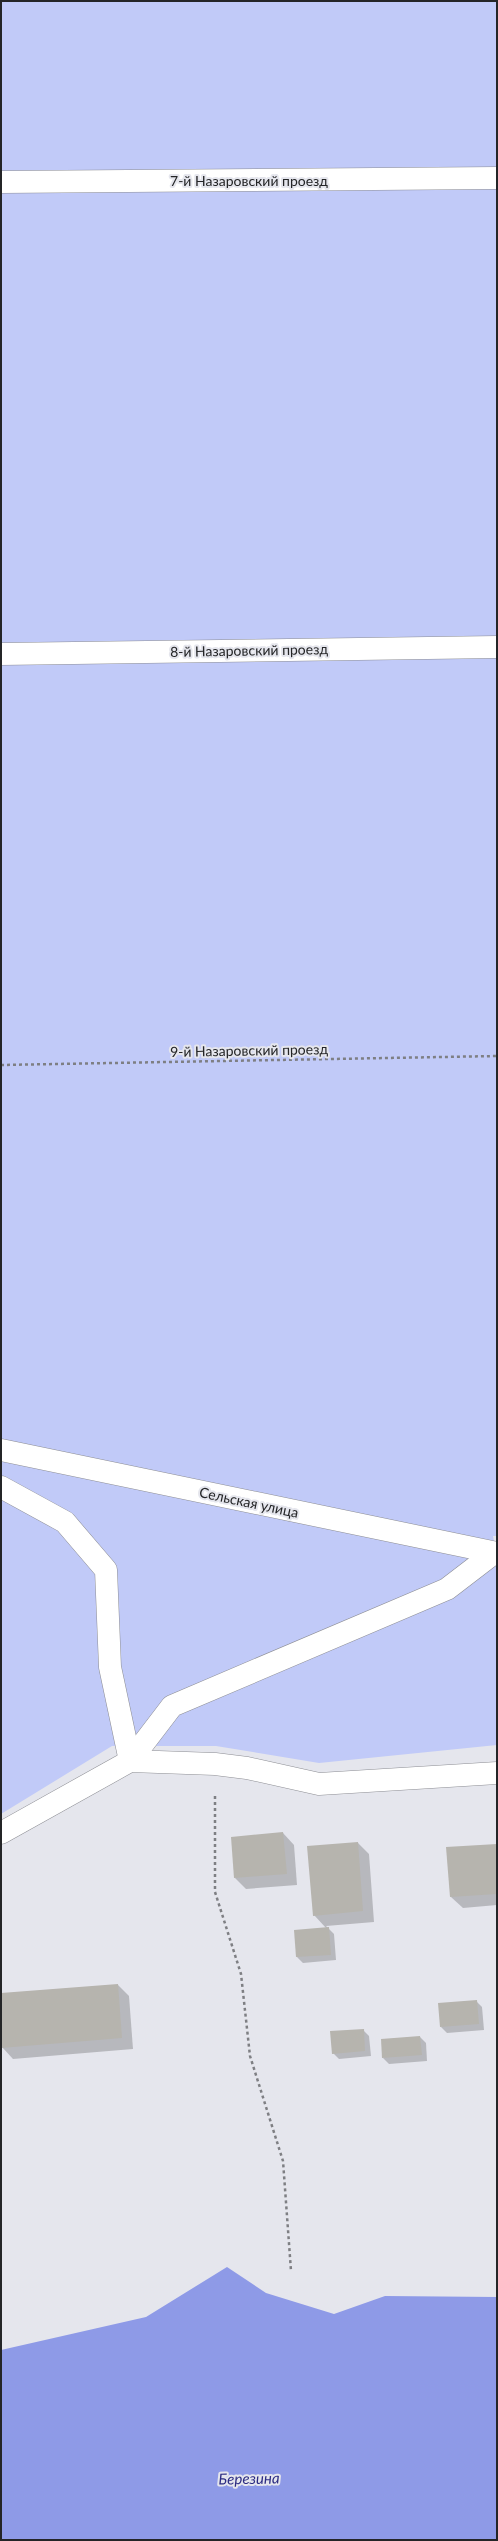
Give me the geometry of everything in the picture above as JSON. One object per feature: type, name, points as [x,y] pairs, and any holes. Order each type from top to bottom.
[{"type":"street","name":"7-й Назаровский проезд","points":[[1,182],[497,178]]},
{"type":"street","name":"8-й Назаровский проезд","points":[[1,654],[497,647]]},
{"type":"street","name":"Сельская улица","points":[[1,1450],[496,1553]]},
{"type":"street","points":[[1,1487],[65,1522],[106,1570],[110,1667],[130,1761]]},
{"type":"street","points":[[1,1833],[130,1761],[172,1706],[447,1589],[496,1553]]},
{"type":"street","points":[[130,1761],[215,1764],[247,1768],[319,1784],[497,1773]]},
{"type":"path","name":"9-й Назаровский проезд","points":[[1,1065],[497,1056]]},
{"type":"path","points":[[215,1764],[215,1892],[241,1974],[250,2056],[283,2161],[291,2271]]},
{"type":"shaded area","points":[[1,1],[497,1],[497,1536],[493,1536],[497,1559],[497,1745],[319,1763],[216,1746],[112,1746],[1,1814]]},
{"type":"water","name":"Березина","points":[[227,2267],[266,2293],[334,2314],[385,2296],[497,2297],[497,2540],[1,2540],[1,2350],[146,2317]]},
{"type":"building","points":[[283,1832],[287,1874],[234,1878],[231,1837]]},
{"type":"building","points":[[358,1842],[363,1911],[313,1916],[307,1846]]},
{"type":"building","points":[[497,1844],[497,1894],[450,1897],[446,1847]]},
{"type":"building","points":[[329,1927],[331,1955],[296,1957],[294,1930]]},
{"type":"building","points":[[118,1984],[122,2038],[1,2048],[1,1993]]},
{"type":"building","points":[[477,2000],[479,2024],[440,2027],[438,2003]]},
{"type":"building","points":[[364,2029],[365,2051],[332,2054],[330,2031]]},
{"type":"building","points":[[420,2036],[422,2055],[382,2058],[381,2039]]}]
